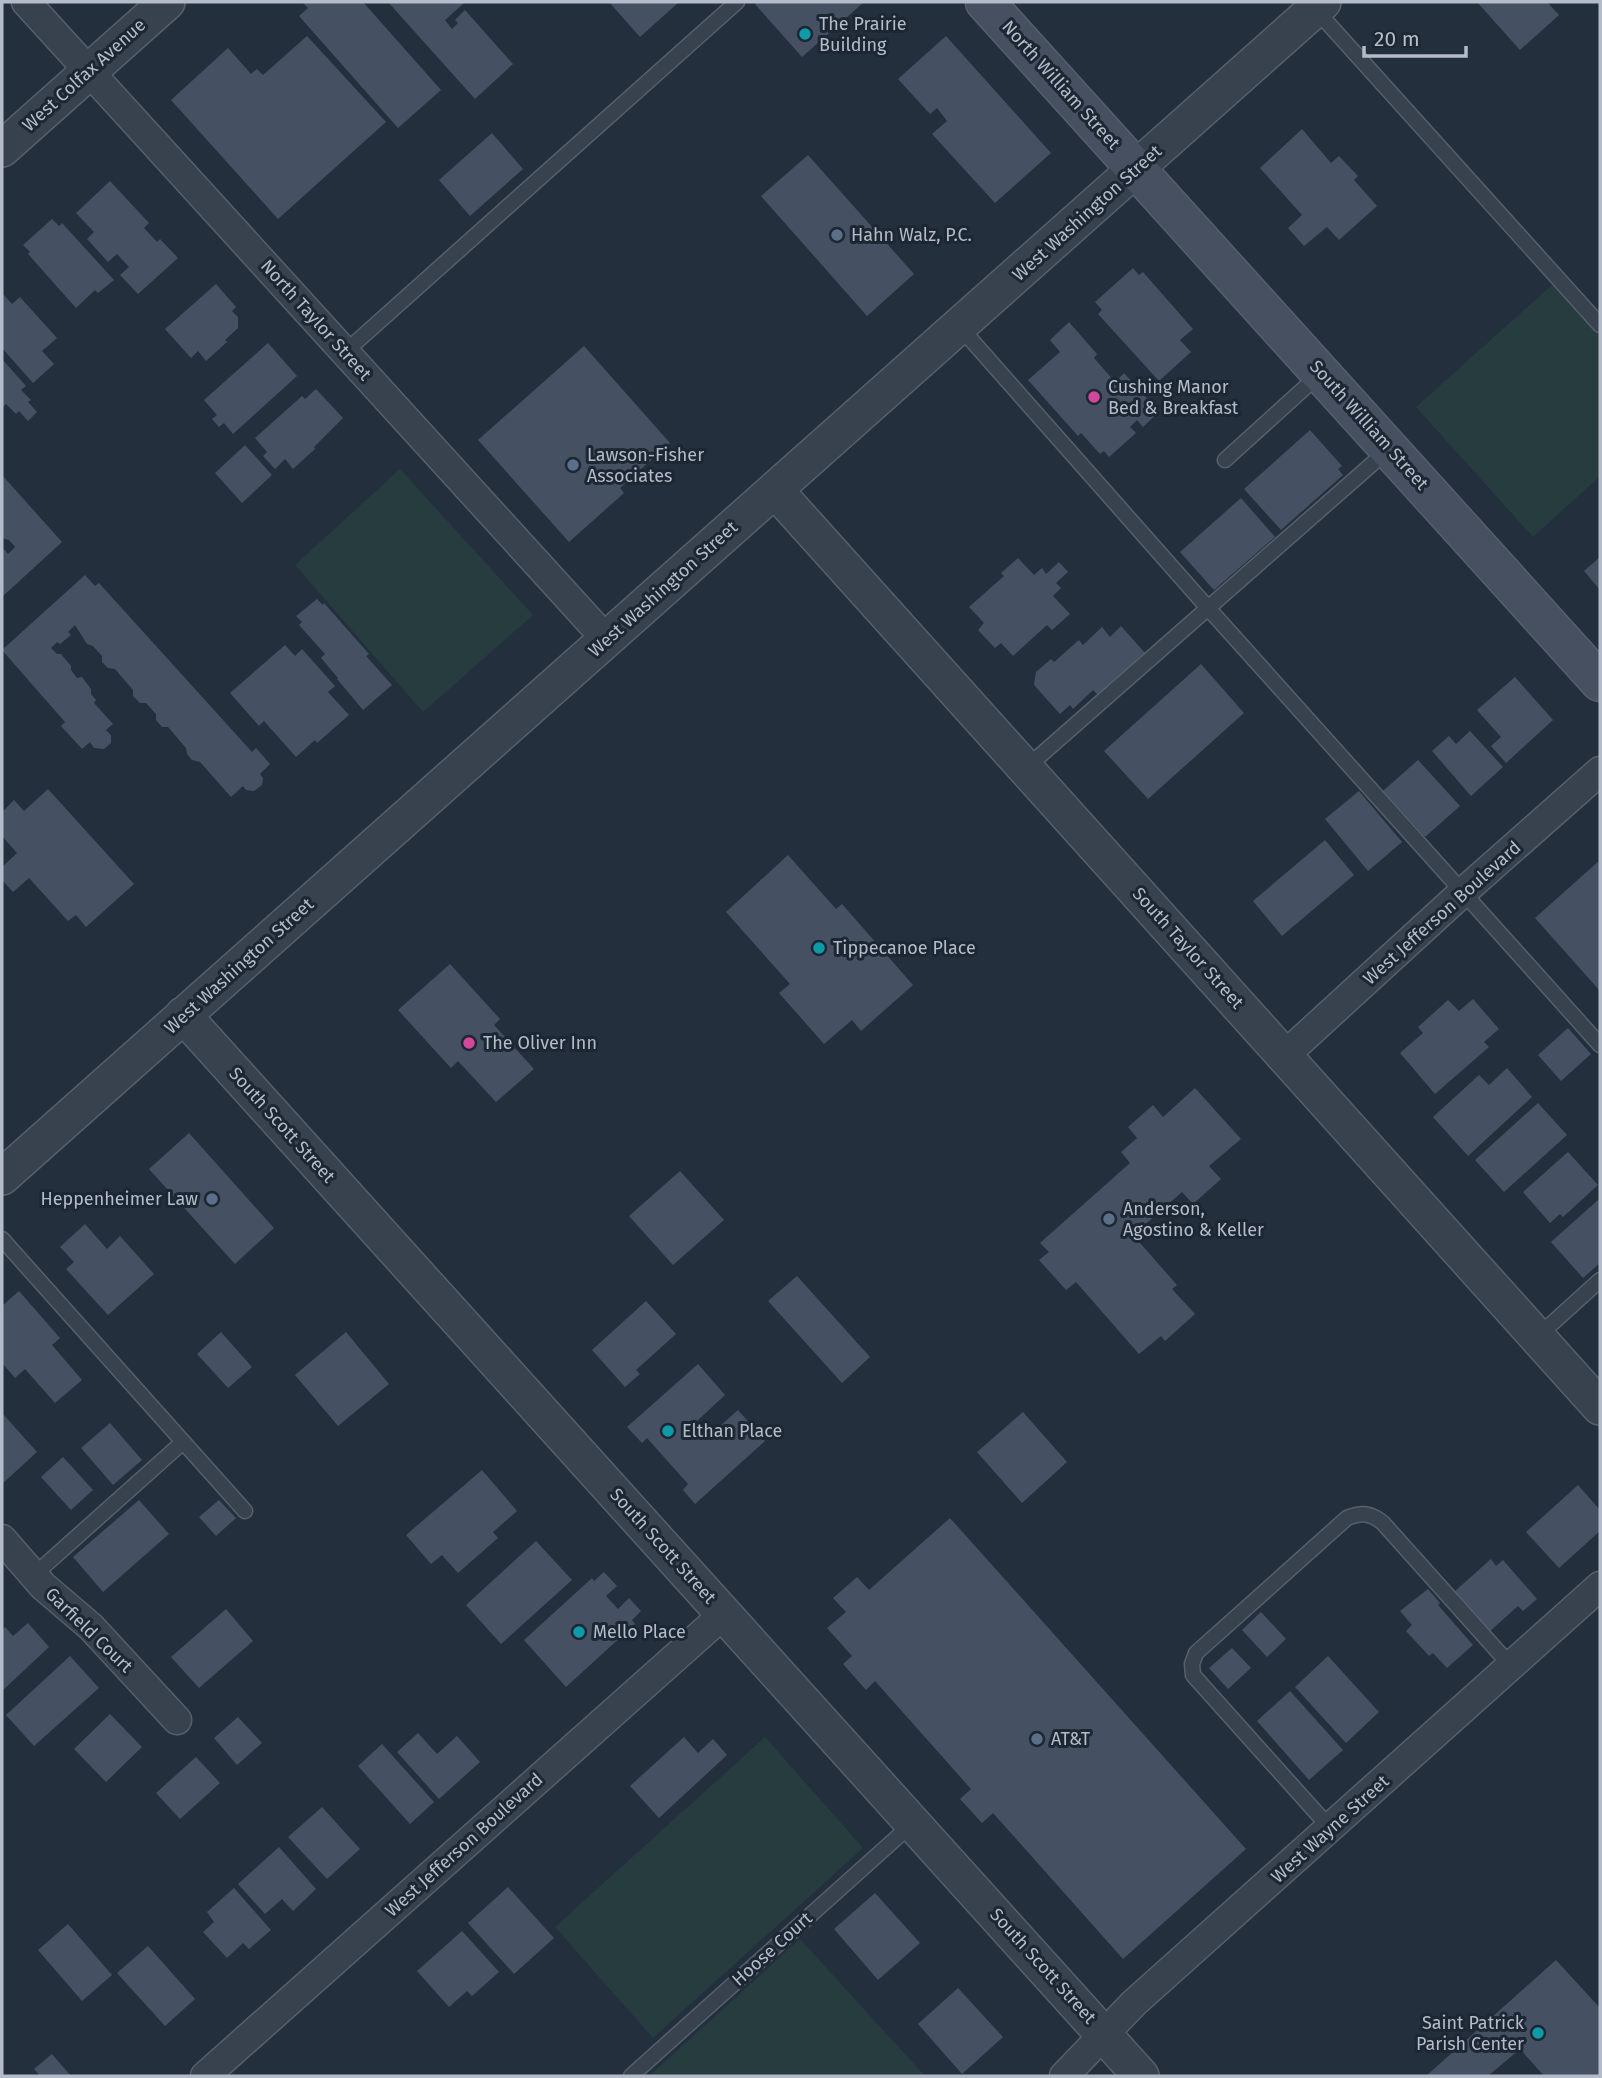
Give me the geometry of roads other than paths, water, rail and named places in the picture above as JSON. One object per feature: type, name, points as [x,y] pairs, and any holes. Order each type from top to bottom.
[{"type":"main road","name":"North William Street","points":[[985,2],[1137,168]]},
{"type":"main road","name":"South William Street","points":[[1137,168],[1600,682]]},
{"type":"street","name":"North Taylor Street","points":[[26,2],[606,639]]},
{"type":"street","name":"West Colfax Avenue","points":[[2,149],[167,2]]},
{"type":"street","name":"West Washington Street","points":[[2,1177],[1319,6]]},
{"type":"street","name":"South Taylor Street","points":[[775,490],[1600,1407]]},
{"type":"street","name":"West Jefferson Boulevard","points":[[1284,1056],[1600,771]]},
{"type":"street","name":"South Scott Street","points":[[183,1015],[1142,2076]]},
{"type":"street","name":"Garfield Court","points":[[2,1539],[43,1586],[91,1627],[177,1720]]},
{"type":"street","name":"West Wayne Street","points":[[1064,2076],[1134,2003],[1600,1586]]},
{"type":"street","name":"West Jefferson Boulevard","points":[[205,2076],[724,1614]]},
{"type":"lane","points":[[345,352],[737,2]]},
{"type":"lane","points":[[1319,6],[1600,325]]},
{"type":"lane","points":[[958,326],[1600,1045]]},
{"type":"lane","points":[[1225,460],[1322,372]]},
{"type":"lane","points":[[1026,768],[1390,448]]},
{"type":"lane","points":[[2,1240],[246,1511]]},
{"type":"lane","points":[[1537,1337],[1600,1280]]},
{"type":"lane","points":[[34,1575],[183,1442]]},
{"type":"lane","points":[[1331,1829],[1193,1675],[1192,1664],[1196,1653],[1347,1518],[1359,1513],[1373,1515],[1384,1523],[1511,1666]]},
{"type":"lane","name":"Hoose Court","points":[[631,2076],[913,1823]]},
{"type":"place","name":"The Prairie Building","points":[[805,34]]},
{"type":"place","name":"Hahn Walz, P.C.","points":[[837,235]]},
{"type":"place","name":"Cushing Manor Bed & Breakfast","points":[[1094,397]]},
{"type":"place","name":"Lawson-Fisher Associates","points":[[573,465]]},
{"type":"place","name":"Tippecanoe Place","points":[[819,948]]},
{"type":"place","name":"The Oliver Inn","points":[[469,1043]]},
{"type":"place","name":"Heppenheimer Law","points":[[212,1199]]},
{"type":"place","name":"Anderson, Agostino & Keller","points":[[1109,1219]]},
{"type":"place","name":"Elthan Place","points":[[668,1431]]},
{"type":"place","name":"Mello Place","points":[[579,1632]]},
{"type":"place","name":"AT&T","points":[[1037,1739]]},
{"type":"place","name":"Saint Patrick Parish Center","points":[[1538,2033]]}]
